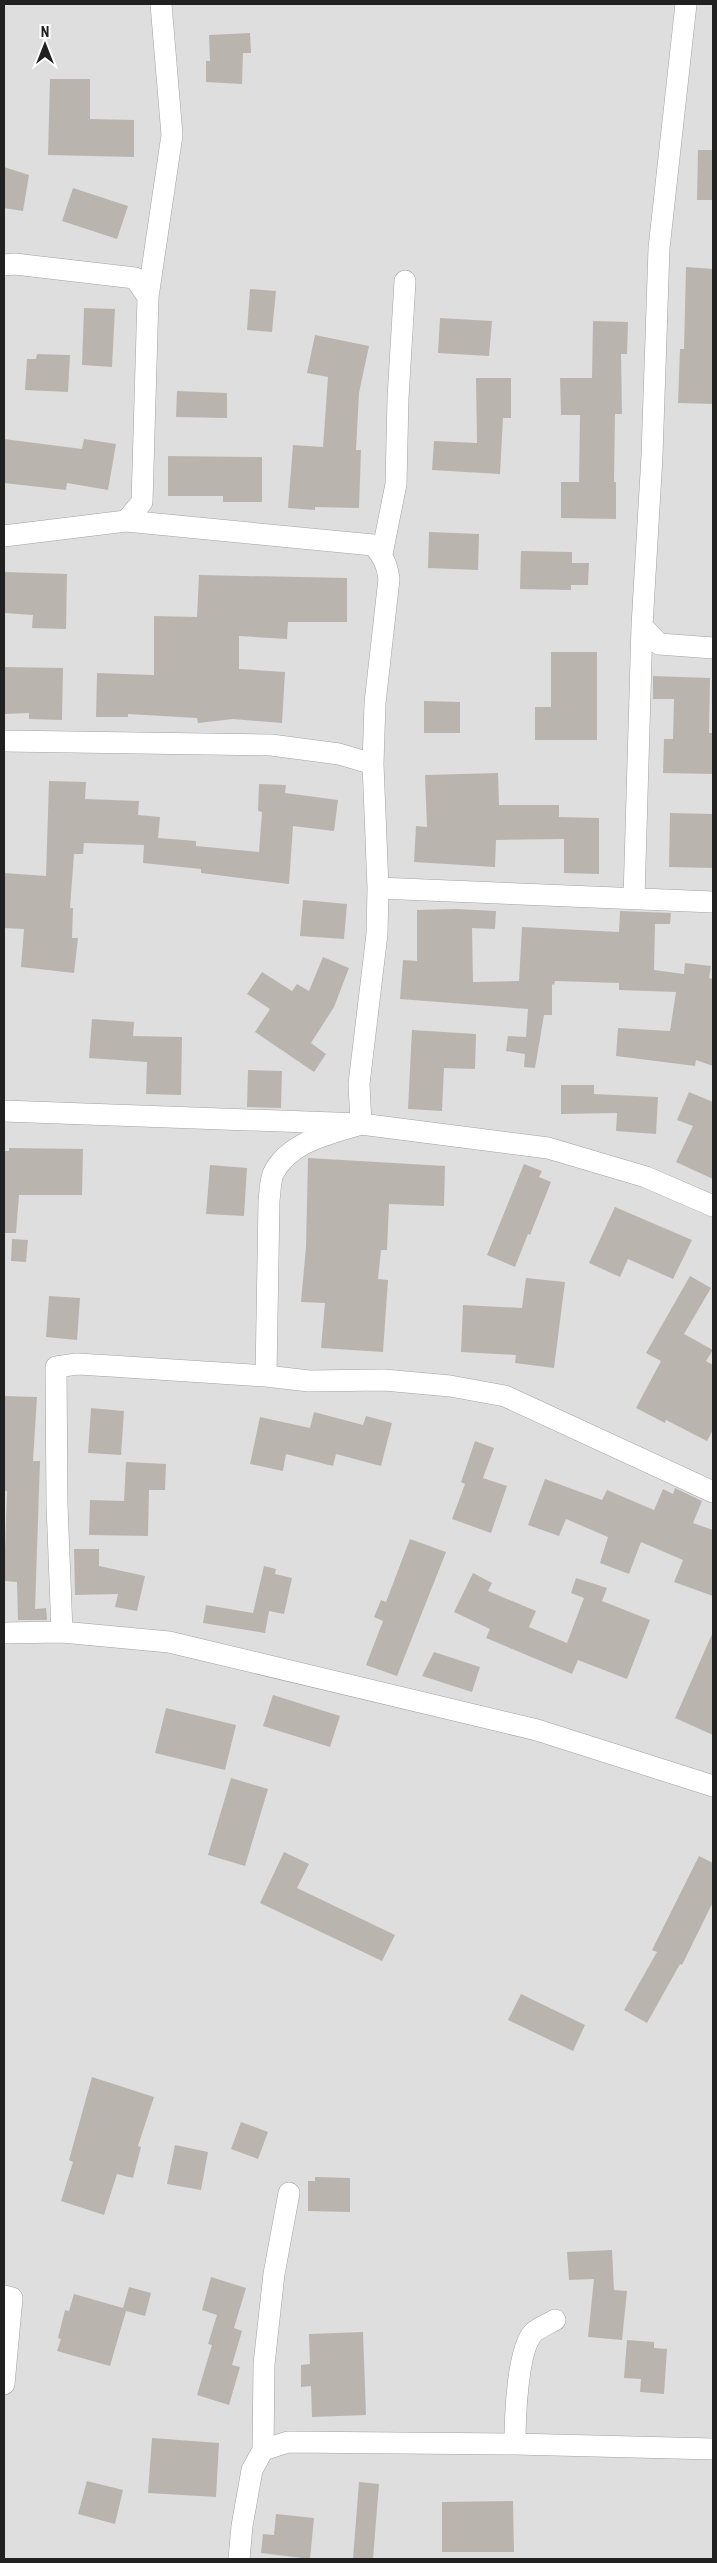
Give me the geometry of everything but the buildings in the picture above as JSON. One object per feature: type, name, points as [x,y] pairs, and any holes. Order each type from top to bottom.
[{"type":"street","points":[[126,521],[142,502],[148,297],[172,135],[161,4]]},
{"type":"street","points":[[634,898],[642,626],[652,456],[659,248],[686,4]]},
{"type":"street","points":[[4,265],[15,264],[135,278],[148,297]]},
{"type":"street","points":[[382,554],[396,484],[398,398],[405,281]]},
{"type":"street","points":[[4,536],[126,521],[353,542],[373,545],[382,554],[387,565],[389,579],[375,703],[373,764],[378,888],[376,934],[359,1084],[361,1124]]},
{"type":"street","points":[[642,626],[659,644],[713,648]]},
{"type":"street","points":[[4,741],[271,745],[339,754],[373,764]]},
{"type":"street","points":[[378,888],[713,902]]},
{"type":"street","points":[[4,1111],[361,1124],[548,1148],[646,1177],[713,1206]]},
{"type":"street","points":[[266,1376],[269,1201],[273,1175],[287,1156],[311,1139],[361,1124]]},
{"type":"street","points":[[62,1632],[56,1504],[56,1367],[77,1364],[266,1376],[309,1381],[384,1380],[450,1386],[505,1396],[713,1492]]},
{"type":"street","points":[[4,1632],[62,1632],[169,1642],[273,1665],[537,1730],[713,1786]]},
{"type":"street","points":[[239,2559],[242,2526],[252,2470],[263,2450],[264,2364],[274,2274],[288,2193]]},
{"type":"street","points":[[4,2296],[12,2298],[4,2384]]},
{"type":"street","points":[[515,2444],[515,2413],[526,2347],[533,2332],[555,2320]]},
{"type":"street","points":[[263,2450],[288,2442],[515,2444],[713,2449]]},
{"type":"shaded area","points":[[4,4],[713,4],[713,2559],[4,2559]]}]
